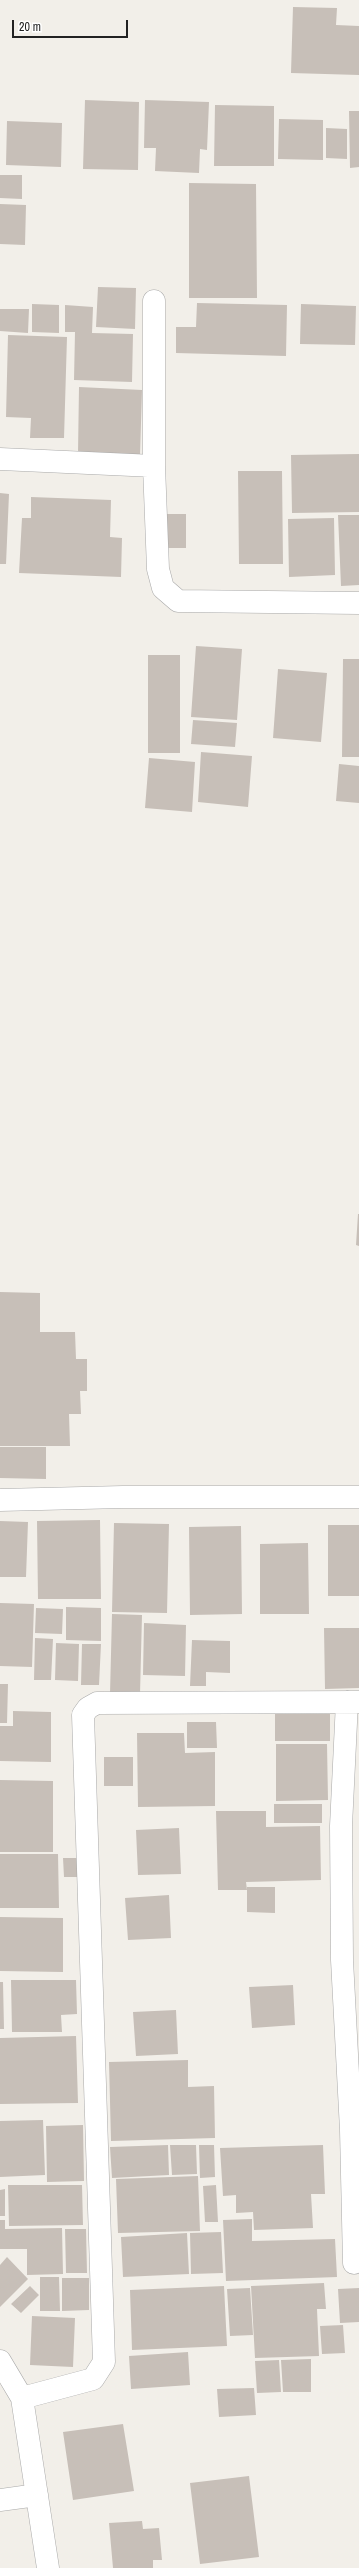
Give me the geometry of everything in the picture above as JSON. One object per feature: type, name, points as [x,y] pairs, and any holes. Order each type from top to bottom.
[{"type":"street","points":[[154,301],[154,466],[158,569],[163,588],[178,601],[359,603]]},
{"type":"street","points":[[0,459],[154,466]]},
{"type":"street","points":[[0,1500],[123,1497],[359,1497]]},
{"type":"street","points":[[22,2398],[93,2379],[104,2362],[83,1715],[88,1708],[97,1703],[353,1702],[341,1826],[342,1960],[351,2130],[354,2263]]},
{"type":"street","points":[[0,2361],[22,2398],[48,2568]]},
{"type":"street","points":[[0,2500],[37,2495]]},
{"type":"building","points":[[293,7],[337,8],[336,25],[359,26],[359,75],[291,73]]},
{"type":"building","points":[[85,100],[139,102],[138,170],[83,169]]},
{"type":"building","points":[[145,100],[209,102],[207,150],[200,149],[199,173],[155,171],[156,148],[144,148]]},
{"type":"building","points":[[215,105],[274,106],[274,166],[214,166]]},
{"type":"building","points":[[349,111],[359,111],[359,167],[350,168]]},
{"type":"building","points":[[279,119],[323,120],[323,160],[278,159]]},
{"type":"building","points":[[7,121],[62,123],[61,167],[6,165]]},
{"type":"building","points":[[326,128],[347,129],[347,159],[326,158]]},
{"type":"building","points":[[0,175],[22,175],[22,199],[0,198]]},
{"type":"building","points":[[189,183],[256,184],[257,298],[189,298]]},
{"type":"building","points":[[0,204],[26,205],[25,245],[0,244]]},
{"type":"building","points":[[98,287],[136,288],[135,329],[96,327]]},
{"type":"building","points":[[197,303],[287,305],[286,356],[176,353],[176,327],[196,327]]},
{"type":"building","points":[[32,304],[59,305],[59,333],[32,332]]},
{"type":"building","points":[[301,304],[356,306],[355,345],[300,344]]},
{"type":"building","points":[[65,305],[93,307],[92,333],[133,334],[132,382],[74,380],[75,332],[65,332]]},
{"type":"building","points":[[0,309],[29,309],[28,333],[0,331]]},
{"type":"building","points":[[8,335],[67,337],[64,438],[30,438],[31,418],[6,417]]},
{"type":"building","points":[[79,387],[142,390],[140,455],[78,453]]},
{"type":"building","points":[[359,454],[359,512],[292,513],[291,455]]},
{"type":"building","points":[[238,471],[282,471],[283,564],[239,564]]},
{"type":"building","points":[[0,493],[9,494],[6,564],[0,564]]},
{"type":"building","points":[[31,497],[111,500],[110,537],[122,538],[121,577],[19,573],[22,518],[31,518]]},
{"type":"building","points":[[163,514],[186,514],[186,548],[164,548]]},
{"type":"building","points":[[338,515],[359,515],[359,585],[341,586]]},
{"type":"building","points":[[334,518],[335,575],[289,577],[288,519]]},
{"type":"building","points":[[196,646],[242,649],[237,720],[191,717]]},
{"type":"building","points":[[148,655],[180,655],[180,753],[148,753]]},
{"type":"building","points":[[343,659],[359,659],[359,757],[342,757]]},
{"type":"building","points":[[278,669],[327,673],[321,742],[273,738]]},
{"type":"building","points":[[193,720],[237,723],[235,747],[191,744]]},
{"type":"building","points":[[201,752],[252,756],[248,807],[198,802]]},
{"type":"building","points":[[149,758],[195,762],[192,812],[145,808]]},
{"type":"building","points":[[339,764],[359,766],[359,803],[336,801]]},
{"type":"building","points":[[359,1214],[359,1246],[356,1245]]},
{"type":"building","points":[[0,1292],[40,1293],[40,1332],[75,1332],[76,1359],[87,1359],[87,1391],[80,1391],[81,1414],[69,1414],[70,1446],[0,1446]]},
{"type":"building","points":[[0,1447],[46,1447],[46,1479],[0,1478]]},
{"type":"building","points":[[100,1520],[101,1599],[38,1599],[37,1521]]},
{"type":"building","points":[[0,1521],[28,1522],[26,1577],[0,1577]]},
{"type":"building","points":[[114,1523],[169,1524],[167,1613],[112,1612]]},
{"type":"building","points":[[328,1525],[359,1525],[359,1596],[328,1596]]},
{"type":"building","points":[[241,1526],[242,1614],[190,1615],[189,1527]]},
{"type":"building","points":[[308,1543],[309,1614],[260,1614],[260,1544]]},
{"type":"building","points":[[0,1603],[34,1604],[32,1667],[0,1666]]},
{"type":"building","points":[[66,1607],[101,1608],[101,1641],[66,1640]]},
{"type":"building","points":[[36,1608],[63,1609],[62,1634],[35,1633]]},
{"type":"building","points":[[112,1614],[142,1615],[140,1694],[110,1694]]},
{"type":"building","points":[[144,1623],[186,1625],[185,1676],[143,1675]]},
{"type":"building","points":[[324,1628],[359,1628],[359,1688],[325,1689]]},
{"type":"building","points":[[35,1638],[53,1639],[51,1680],[34,1680]]},
{"type":"building","points":[[192,1640],[230,1641],[230,1673],[206,1672],[206,1686],[190,1686]]},
{"type":"building","points":[[56,1643],[79,1644],[78,1681],[55,1680]]},
{"type":"building","points":[[82,1644],[101,1644],[99,1685],[81,1685]]},
{"type":"building","points":[[0,1684],[8,1684],[7,1723],[0,1723]]},
{"type":"building","points":[[13,1711],[51,1712],[51,1762],[0,1761],[0,1726],[13,1726]]},
{"type":"building","points":[[275,1714],[330,1714],[330,1741],[275,1741]]},
{"type":"building","points":[[187,1722],[216,1722],[217,1748],[187,1748]]},
{"type":"building","points":[[137,1733],[184,1733],[185,1753],[215,1752],[215,1806],[138,1807]]},
{"type":"building","points":[[276,1744],[327,1744],[328,1800],[276,1801]]},
{"type":"building","points":[[104,1757],[133,1757],[133,1786],[104,1786]]},
{"type":"building","points":[[0,1780],[53,1781],[53,1852],[0,1852]]},
{"type":"building","points":[[274,1804],[322,1804],[322,1823],[274,1823]]},
{"type":"building","points":[[216,1811],[266,1811],[266,1827],[320,1826],[321,1880],[246,1882],[247,1890],[218,1890]]},
{"type":"building","points":[[179,1828],[181,1874],[138,1875],[136,1830]]},
{"type":"building","points":[[0,1854],[58,1854],[59,1908],[0,1908]]},
{"type":"building","points":[[63,1858],[79,1858],[80,1877],[64,1877]]},
{"type":"building","points":[[247,1887],[275,1887],[275,1913],[247,1912]]},
{"type":"building","points":[[169,1895],[171,1938],[128,1940],[125,1898]]},
{"type":"building","points":[[0,1917],[63,1918],[63,1972],[0,1971]]},
{"type":"building","points":[[11,1980],[76,1980],[77,2014],[61,2015],[62,2032],[12,2032]]},
{"type":"building","points":[[0,1982],[3,1982],[4,2029],[0,2029]]},
{"type":"building","points":[[293,1985],[295,2025],[252,2028],[249,1987]]},
{"type":"building","points":[[176,2010],[178,2054],[136,2056],[133,2012]]},
{"type":"building","points":[[76,2036],[78,2103],[0,2104],[0,2038]]},
{"type":"building","points":[[188,2060],[188,2087],[214,2086],[215,2138],[111,2141],[109,2062]]},
{"type":"building","points":[[43,2120],[45,2175],[0,2177],[0,2121]]},
{"type":"building","points":[[83,2125],[84,2181],[47,2182],[46,2126]]},
{"type":"building","points":[[168,2145],[169,2175],[112,2178],[110,2147]]},
{"type":"building","points":[[170,2145],[196,2145],[197,2174],[172,2175]]},
{"type":"building","points":[[199,2145],[214,2145],[215,2177],[200,2178]]},
{"type":"building","points":[[323,2145],[325,2194],[311,2194],[313,2228],[254,2230],[253,2212],[236,2213],[236,2195],[223,2196],[220,2148]]},
{"type":"building","points":[[198,2176],[200,2231],[118,2233],[116,2179]]},
{"type":"building","points":[[8,2185],[82,2185],[83,2225],[9,2226]]},
{"type":"building","points":[[216,2185],[218,2222],[205,2222],[203,2186]]},
{"type":"building","points":[[5,2189],[5,2216],[0,2216],[0,2190]]},
{"type":"building","points":[[252,2219],[252,2241],[335,2239],[337,2277],[226,2281],[223,2220]]},
{"type":"building","points":[[0,2220],[5,2220],[5,2229],[62,2228],[63,2274],[27,2275],[27,2249],[0,2249]]},
{"type":"building","points":[[65,2229],[86,2229],[87,2273],[66,2273]]},
{"type":"building","points":[[221,2232],[223,2273],[191,2274],[190,2233]]},
{"type":"building","points":[[187,2233],[189,2274],[123,2277],[121,2237]]},
{"type":"building","points":[[7,2257],[28,2279],[0,2307],[0,2265]]},
{"type":"building","points":[[40,2277],[59,2277],[60,2311],[40,2311]]},
{"type":"building","points":[[62,2278],[89,2278],[89,2310],[62,2311]]},
{"type":"building","points":[[324,2283],[326,2309],[317,2309],[319,2356],[255,2358],[251,2286]]},
{"type":"building","points":[[30,2286],[39,2295],[21,2313],[11,2304]]},
{"type":"building","points":[[224,2286],[227,2346],[132,2350],[130,2290]]},
{"type":"building","points":[[250,2288],[253,2335],[230,2336],[227,2289]]},
{"type":"building","points":[[359,2288],[359,2322],[340,2323],[338,2289]]},
{"type":"building","points":[[32,2316],[75,2318],[73,2367],[30,2365]]},
{"type":"building","points":[[343,2325],[345,2353],[322,2354],[320,2326]]},
{"type":"building","points":[[188,2352],[190,2385],[131,2389],[129,2356]]},
{"type":"building","points":[[311,2359],[311,2392],[283,2392],[281,2360]]},
{"type":"building","points":[[279,2360],[281,2392],[257,2393],[255,2361]]},
{"type":"building","points":[[254,2388],[256,2415],[219,2417],[217,2389]]},
{"type":"building","points":[[123,2424],[134,2491],[73,2500],[63,2432]]},
{"type":"building","points":[[249,2476],[259,2557],[200,2564],[190,2483]]},
{"type":"building","points":[[142,2521],[143,2529],[159,2528],[162,2560],[153,2560],[153,2568],[113,2568],[109,2523]]}]
